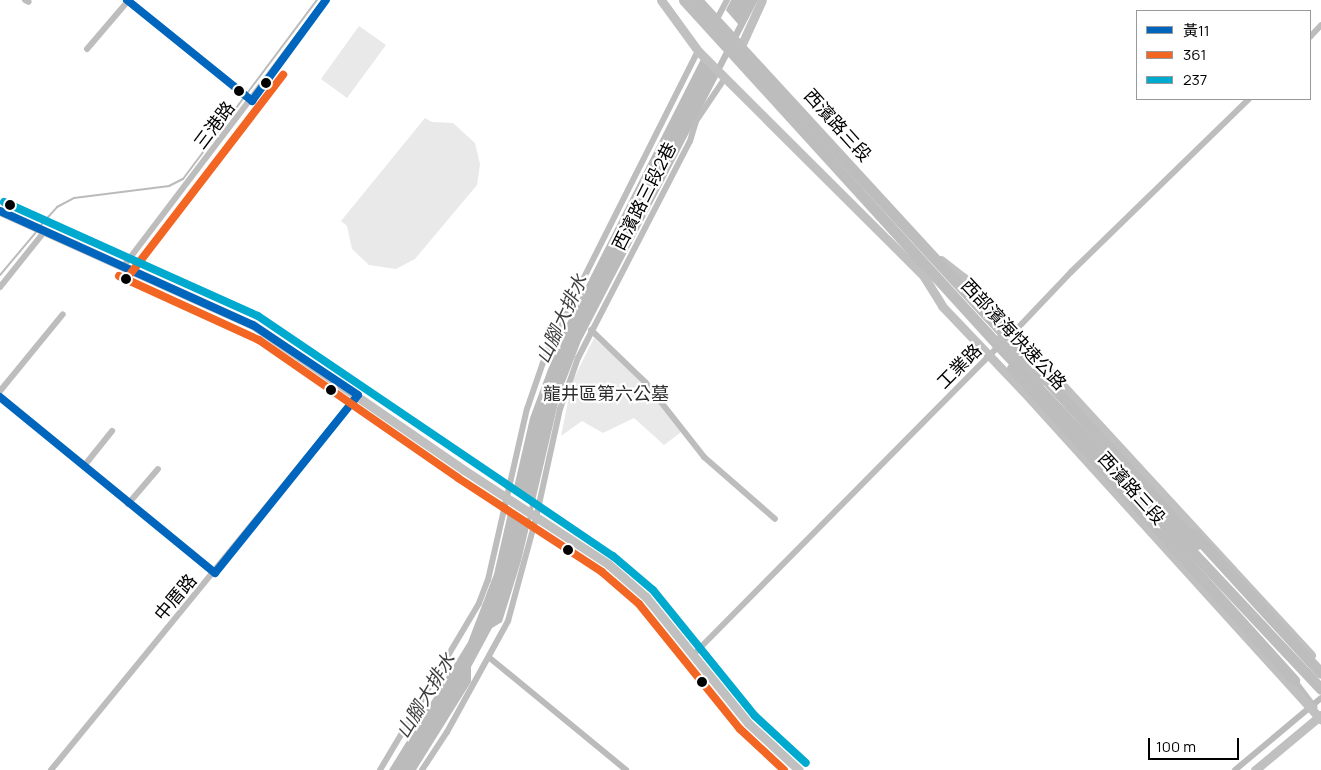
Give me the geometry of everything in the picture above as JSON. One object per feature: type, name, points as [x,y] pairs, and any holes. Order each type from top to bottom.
[{"type":"highway","name":"西部濱海快速公路","points":[[684,0],[1321,689]]},
{"type":"highway","name":"西部濱海快速公路","points":[[696,0],[1042,376],[1321,689]]},
{"type":"highway","points":[[1000,343],[1009,364],[1096,463],[1294,680]]},
{"type":"highway","points":[[1042,376],[1067,394],[1321,673]]},
{"type":"street","name":"三港路","points":[[123,267],[252,101],[326,0]]},
{"type":"street","name":"西濱路三段","points":[[661,0],[698,51],[923,275],[978,317]]},
{"type":"street","name":"西濱路三段","points":[[702,0],[934,254],[978,317],[1000,343],[1275,642],[1321,689]]},
{"type":"street","points":[[718,17],[727,0]]},
{"type":"street","points":[[742,44],[762,0]]},
{"type":"street","points":[[87,49],[127,1],[252,101]]},
{"type":"street","points":[[1311,36],[1321,25]]},
{"type":"street","points":[[380,770],[479,603],[488,580],[527,409],[547,351],[698,51]]},
{"type":"street","name":"西濱路三段2巷","points":[[422,770],[447,732],[513,606],[536,518],[560,409],[591,330],[690,140],[696,121],[725,78]]},
{"type":"street","name":"工業路","points":[[692,655],[991,356],[1000,343],[1014,332],[1071,272],[1248,100]]},
{"type":"street","points":[[0,211],[253,325],[358,395],[507,499],[608,564],[640,591],[685,641],[692,655],[748,723],[799,770]]},
{"type":"street","points":[[0,287],[44,232]]},
{"type":"street","name":"西濱路三段","points":[[934,254],[963,277],[1300,641],[1321,673]]},
{"type":"street","name":"西濱路三段","points":[[923,275],[942,306],[991,356],[1317,714]]},
{"type":"street","points":[[0,391],[24,359],[63,314]]},
{"type":"street","points":[[591,330],[646,383],[704,458],[775,519]]},
{"type":"street","name":"中厝路","points":[[51,770],[215,574],[358,395]]},
{"type":"street","points":[[0,397],[215,574]]},
{"type":"street","points":[[84,466],[112,431]]},
{"type":"street","points":[[128,504],[158,469]]},
{"type":"street","points":[[1275,642],[1321,673]]},
{"type":"street","points":[[1294,680],[1306,701]]},
{"type":"street","points":[[1255,770],[1317,714]]},
{"type":"green space","points":[[359,26],[386,45],[347,98],[321,79]]},
{"type":"green space","points":[[425,118],[432,122],[453,123],[475,143],[480,164],[477,185],[415,259],[396,269],[369,265],[352,249],[347,226],[341,221]]},
{"type":"green space","name":"龍井區第六公墓","points":[[594,338],[657,395],[682,430],[680,433],[664,445],[634,418],[603,433],[582,421],[561,436],[572,382]]},
{"type":"shaded area","points":[[731,0],[758,0],[581,341],[560,395],[521,561],[502,622],[492,628],[471,667],[471,682],[416,770],[389,770],[468,642],[494,574],[530,418],[560,337]]},
{"type":"pier","points":[[724,8],[738,24],[715,69],[701,53]]},
{"type":"pier","points":[[510,491],[530,504],[527,520],[507,507]]},
{"type":"waterway","points":[[41,225],[57,207],[74,198],[169,186],[183,179],[317,0]]},
{"type":"waterway","points":[[0,275],[37,231]]},
{"type":"waterway","points":[[491,659],[626,770]]},
{"type":"waterway","points":[[1235,770],[1321,698]]},
{"type":"transit line","name":"黃11","points":[[127,0],[252,101]]},
{"type":"transit line","name":"黃11","points":[[252,101],[326,0]]},
{"type":"transit line","name":"361","points":[[131,273],[283,75]]},
{"type":"transit line","name":"237","points":[[4,202],[258,316],[613,556],[653,590],[755,716],[806,763]]},
{"type":"transit line","name":"黃11","points":[[0,211],[253,325],[358,395]]},
{"type":"transit line","name":"361","points":[[119,276],[259,340],[458,478],[602,572],[639,604],[740,729],[784,770]]},
{"type":"transit line","name":"黃11","points":[[215,573],[358,395]]},
{"type":"transit line","name":"黃11","points":[[0,397],[215,573]]},
{"type":"water label","name":"山腳大排水","points":[[562,319]]},
{"type":"water label","name":"山腳大排水","points":[[426,696]]}]
